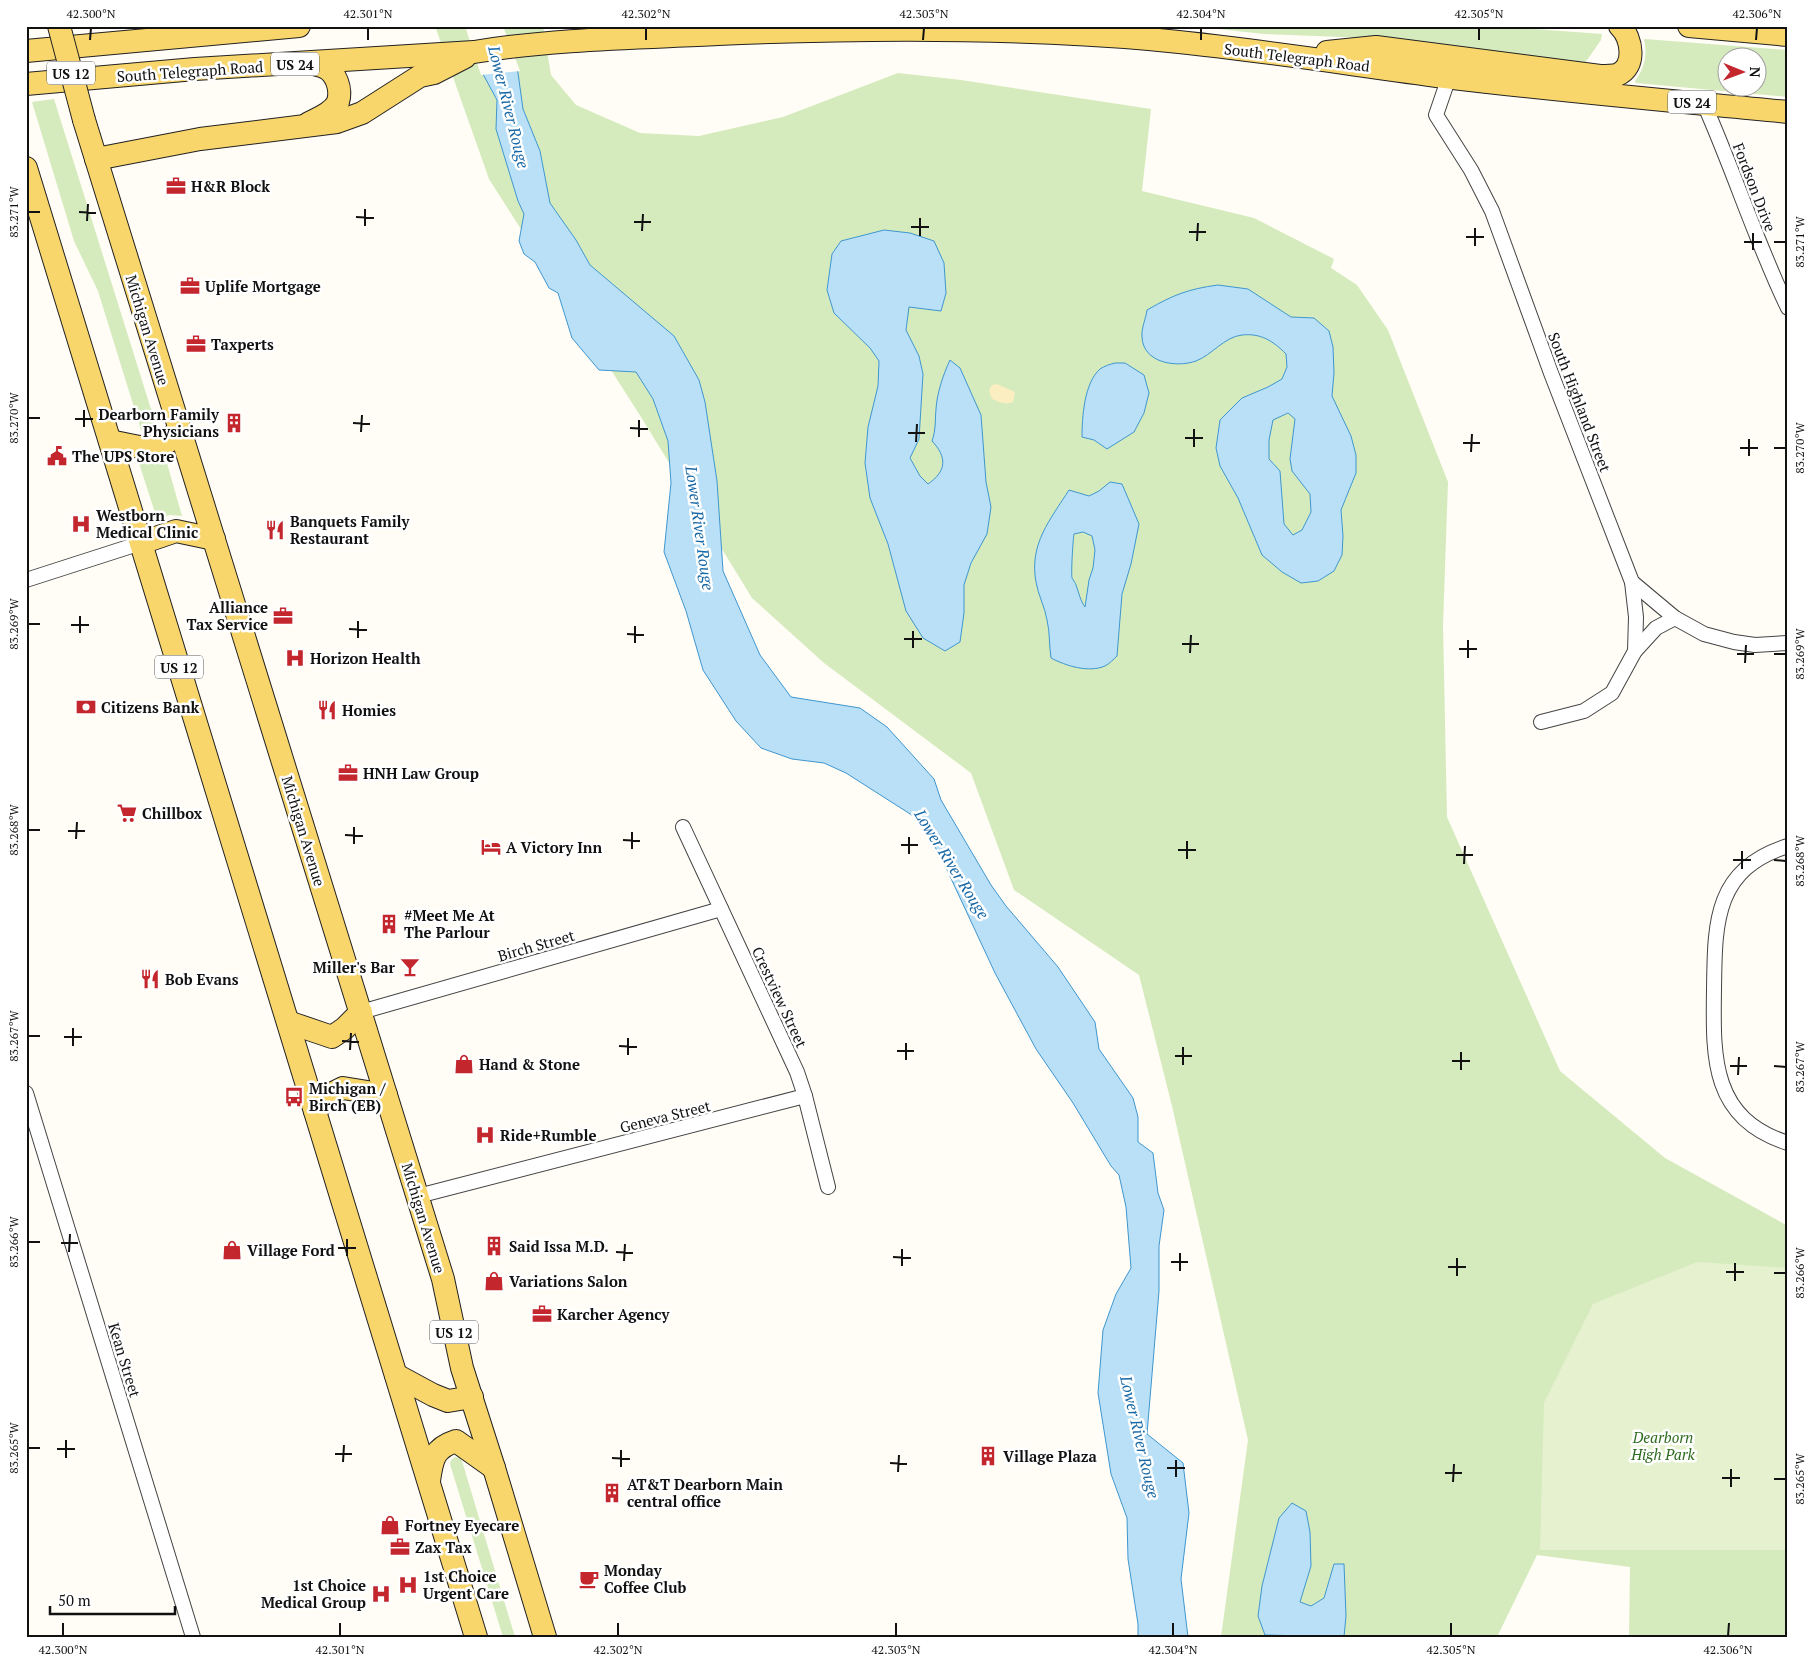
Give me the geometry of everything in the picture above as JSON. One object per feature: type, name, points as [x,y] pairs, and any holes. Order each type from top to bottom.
[{"type":"main road","name":"Michigan Avenue","points":[[59,26],[84,120],[418,1196],[443,1279],[462,1368],[545,1637]]},
{"type":"main road","points":[[26,51],[299,26]]},
{"type":"main road","points":[[1286,56],[1376,47],[1600,76],[1618,74],[1628,64],[1631,52],[1629,40],[1620,26]]},
{"type":"main road","points":[[1689,26],[1759,29],[1788,34]]},
{"type":"main road","name":"South Telegraph Road","points":[[26,84],[195,69],[474,52],[530,45],[657,37],[910,29],[1050,33],[1149,40],[1449,77],[1788,112]]},
{"type":"main road","points":[[96,159],[200,139],[337,122],[362,113],[420,76],[434,73],[474,52]]},
{"type":"main road","points":[[306,125],[332,109],[338,102],[339,89],[337,80],[325,67],[308,63]]},
{"type":"main road","name":"US 12","points":[[26,168],[476,1637]]},
{"type":"main road","points":[[110,441],[146,448],[158,446],[169,441],[179,428]]},
{"type":"main road","points":[[141,543],[176,530],[214,539]]},
{"type":"main road","points":[[288,1022],[332,1037],[345,1028],[360,1012]]},
{"type":"main road","points":[[316,1111],[331,1094],[342,1088],[386,1095]]},
{"type":"main road","points":[[396,1375],[433,1395],[448,1400],[472,1397]]},
{"type":"main road","points":[[429,1482],[432,1459],[443,1447],[456,1441],[494,1468]]},
{"type":"street","name":"South Highland Street","points":[[1449,77],[1436,115],[1470,170],[1492,211],[1551,373],[1632,582],[1675,618],[1704,634],[1755,645],[1788,643]]},
{"type":"street","name":"Fordson Drive","points":[[1704,104],[1720,140],[1770,272],[1788,308]]},
{"type":"street","points":[[26,580],[141,543]]},
{"type":"street","points":[[1632,582],[1636,617],[1635,652]]},
{"type":"street","points":[[1541,722],[1584,711],[1612,693],[1635,652],[1656,628],[1675,618]]},
{"type":"street","name":"Crestview Street","points":[[683,827],[797,1072],[828,1187]]},
{"type":"street","points":[[1788,846],[1763,856],[1749,865],[1732,885],[1720,909],[1714,938],[1714,1049],[1720,1080],[1727,1096],[1750,1123],[1772,1137],[1788,1143]]},
{"type":"street","name":"Birch Street","points":[[360,1012],[720,909]]},
{"type":"street","name":"Kean Street","points":[[26,1094],[193,1637]]},
{"type":"street","name":"Geneva Street","points":[[418,1196],[805,1096]]},
{"type":"green space","points":[[435,26],[543,26],[551,75],[576,105],[640,133],[699,136],[783,117],[898,73],[961,80],[1151,109],[1142,191],[1254,218],[1334,259],[1331,268],[1357,285],[1388,330],[1448,482],[1443,625],[1447,817],[1560,1071],[1665,1158],[1788,1226],[1788,1637],[1629,1637],[1630,1567],[1537,1555],[1497,1637],[1221,1637],[1248,1440],[1172,1106],[1139,975],[1014,890],[971,773],[824,663],[752,598],[641,417],[489,179]]},
{"type":"green space","points":[[1191,26],[1493,26],[1602,34],[1601,40],[1585,63],[1367,38],[1264,34]]},
{"type":"green space","points":[[1645,39],[1762,48],[1716,48],[1716,90],[1636,83],[1635,81],[1641,72],[1646,51]]},
{"type":"green space","points":[[1766,48],[1788,50],[1788,97],[1766,95]]},
{"type":"green space","points":[[54,99],[155,422],[153,430],[146,433],[141,430],[98,291],[74,241],[32,102]]},
{"type":"green space","points":[[165,456],[182,516],[170,515],[157,519],[139,463]]},
{"type":"green space","name":"Dearborn High Park","points":[[1697,1262],[1788,1268],[1788,1550],[1540,1550],[1544,1403],[1593,1304]]},
{"type":"green space","points":[[455,1457],[460,1458],[462,1461],[515,1637],[503,1637],[450,1464],[451,1460]]},
{"type":"sand","points":[[997,384],[1015,392],[1013,402],[1005,403],[992,399],[989,390],[992,385]]},
{"type":"water","name":"Lower River Rouge","points":[[468,26],[501,26],[518,73],[523,109],[540,151],[550,203],[576,240],[590,265],[674,336],[699,380],[705,402],[717,481],[723,571],[760,655],[791,697],[860,708],[887,727],[934,779],[941,800],[991,885],[1006,906],[1058,967],[1095,1022],[1099,1049],[1133,1098],[1138,1117],[1138,1142],[1153,1153],[1158,1193],[1164,1210],[1159,1246],[1159,1291],[1147,1434],[1183,1463],[1189,1513],[1181,1579],[1188,1637],[1138,1637],[1138,1624],[1128,1559],[1127,1518],[1111,1474],[1098,1393],[1103,1330],[1116,1294],[1131,1268],[1126,1207],[1119,1175],[1111,1166],[1073,1103],[1036,1049],[995,973],[941,857],[918,819],[846,773],[824,763],[792,759],[761,748],[736,721],[703,670],[686,611],[664,552],[671,483],[668,441],[653,399],[636,372],[599,370],[572,338],[558,293],[549,288],[535,262],[524,254],[519,241],[524,214],[518,201],[496,129],[497,100],[484,76]]},
{"type":"water","points":[[884,230],[910,233],[934,241],[944,263],[946,293],[941,311],[909,307],[906,330],[919,356],[923,374],[919,439],[910,458],[920,476],[928,484],[939,474],[943,464],[940,453],[932,441],[938,397],[950,360],[960,368],[981,415],[986,482],[991,507],[987,534],[971,563],[964,585],[964,613],[960,642],[945,651],[923,638],[906,611],[888,544],[870,498],[865,463],[868,427],[878,386],[879,361],[870,348],[834,313],[827,290],[832,254],[841,241]]},
{"type":"water","points":[[1218,285],[1248,289],[1291,317],[1314,318],[1329,331],[1333,347],[1334,373],[1332,396],[1351,436],[1356,455],[1356,473],[1341,510],[1342,555],[1334,571],[1318,581],[1301,583],[1282,572],[1262,555],[1238,498],[1220,466],[1216,448],[1220,420],[1242,398],[1282,379],[1287,367],[1286,354],[1276,345],[1255,335],[1236,336],[1196,361],[1179,364],[1154,358],[1144,346],[1142,334],[1147,310],[1181,293]],"holes":[[[1288,413],[1295,419],[1290,459],[1292,471],[1310,494],[1311,512],[1302,530],[1293,535],[1284,524],[1280,471],[1269,459],[1269,440],[1273,420]]]},
{"type":"water","points":[[1115,363],[1125,363],[1144,375],[1149,393],[1144,413],[1134,432],[1107,449],[1094,440],[1082,437],[1083,420],[1085,401],[1090,383],[1100,369]]},
{"type":"water","points":[[1110,482],[1122,484],[1139,524],[1131,564],[1122,594],[1117,656],[1105,666],[1085,669],[1070,666],[1051,658],[1048,625],[1038,592],[1035,568],[1038,544],[1048,522],[1069,490],[1089,496]],"holes":[[[1083,532],[1092,536],[1095,550],[1085,607],[1072,578],[1074,534]]]},
{"type":"water","points":[[1292,1503],[1306,1511],[1310,1532],[1311,1566],[1300,1602],[1311,1606],[1324,1598],[1334,1564],[1344,1564],[1346,1616],[1344,1637],[1265,1635],[1258,1616],[1262,1586],[1279,1518]]},
{"type":"pier","points":[[465,26],[503,26],[520,71],[481,75]]},
{"type":"place","name":"H&R Block","points":[[176,186]]},
{"type":"place","name":"Uplife Mortgage","points":[[190,286]]},
{"type":"place","name":"Taxperts","points":[[196,344]]},
{"type":"place","name":"Dearborn Family Physicians","points":[[234,423]]},
{"type":"place","name":"The UPS Store","points":[[57,456]]},
{"type":"place","name":"Westborn Medical Clinic","points":[[81,524]]},
{"type":"place","name":"Banquets Family Restaurant","points":[[275,530]]},
{"type":"place","name":"Alliance Tax Service","points":[[283,616]]},
{"type":"place","name":"Horizon Health","points":[[295,658]]},
{"type":"place","name":"Citizens Bank","points":[[86,707]]},
{"type":"place","name":"Homies","points":[[327,710]]},
{"type":"place","name":"HNH Law Group","points":[[348,773]]},
{"type":"place","name":"Chillbox","points":[[127,813]]},
{"type":"place","name":"A Victory Inn","points":[[491,847]]},
{"type":"place","name":"#Meet Me At The Parlour","points":[[389,924]]},
{"type":"place","name":"Miller's Bar","points":[[410,967]]},
{"type":"place","name":"Bob Evans","points":[[150,979]]},
{"type":"place","name":"Hand & Stone","points":[[464,1064]]},
{"type":"place","name":"Michigan / Birch (EB)","points":[[294,1097]]},
{"type":"place","name":"Ride+Rumble","points":[[485,1135]]},
{"type":"place","name":"Said Issa M.D.","points":[[494,1246]]},
{"type":"place","name":"Village Ford","points":[[232,1250]]},
{"type":"place","name":"Variations Salon","points":[[494,1281]]},
{"type":"place","name":"Karcher Agency","points":[[542,1314]]},
{"type":"place","name":"Village Plaza","points":[[988,1456]]},
{"type":"place","name":"AT&T Dearborn Main central office","points":[[612,1493]]},
{"type":"place","name":"Fortney Eyecare","points":[[390,1525]]},
{"type":"place","name":"Zax Tax","points":[[400,1547]]},
{"type":"place","name":"Monday Coffee Club","points":[[589,1579]]},
{"type":"place","name":"1st Choice Urgent Care","points":[[408,1585]]},
{"type":"place","name":"1st Choice Medical Group","points":[[381,1594]]}]
